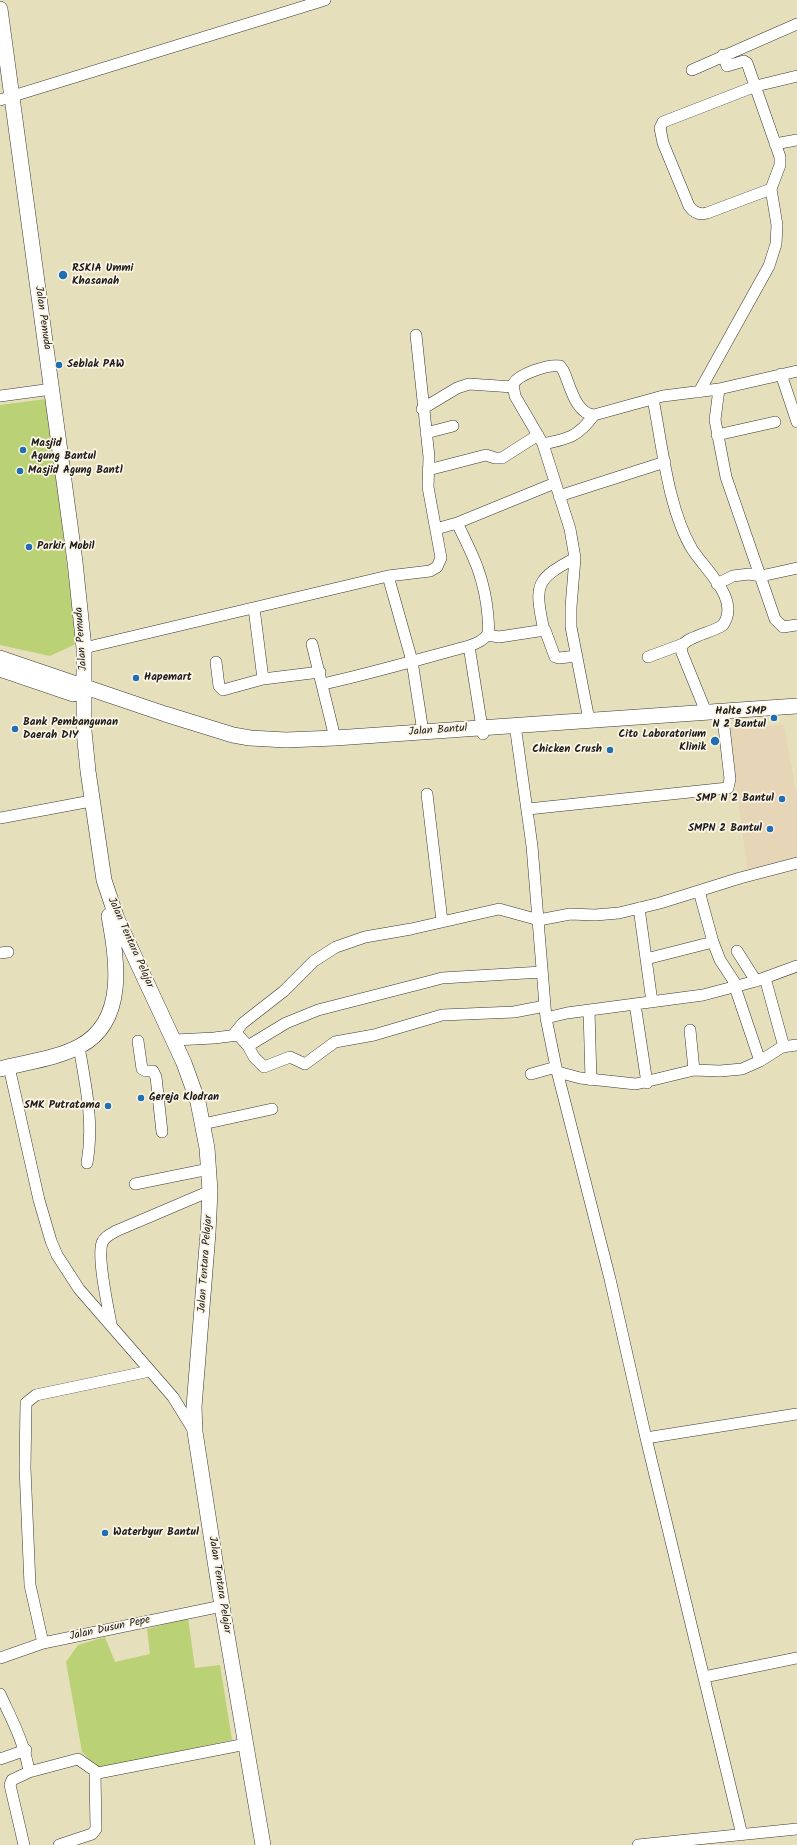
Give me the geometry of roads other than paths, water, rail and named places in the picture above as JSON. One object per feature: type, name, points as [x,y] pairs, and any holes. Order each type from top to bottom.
[{"type":"main road","name":"Jalan Pemuda","points":[[0,10],[6,99],[52,389],[75,562],[84,648],[85,693]]},
{"type":"main road","points":[[0,658],[85,693]]},
{"type":"main road","points":[[0,669],[85,693]]},
{"type":"main road","name":"Jalan Bantul","points":[[85,693],[203,736],[253,746],[294,747],[482,731],[589,720],[797,706]]},
{"type":"main road","name":"Jalan Bantul","points":[[85,693],[233,735],[250,738],[286,740],[423,732],[516,732],[797,713]]},
{"type":"main road","name":"Jalan Tentara Pelajar","points":[[85,693],[84,731],[91,801],[101,863],[108,893],[117,919],[175,1040],[192,1083],[203,1124],[209,1169],[210,1191],[194,1407],[195,1432],[222,1606],[263,1845]]},
{"type":"main road","points":[[4,1068],[57,1055],[79,1047],[97,1034],[104,1024],[113,1003],[116,984],[112,932],[101,863]]},
{"type":"street","points":[[6,99],[325,0]]},
{"type":"street","points":[[692,70],[723,55],[797,24]]},
{"type":"street","points":[[702,391],[772,259],[776,244],[777,226],[771,189],[780,165],[780,157],[756,86],[746,62],[728,66],[723,55]]},
{"type":"street","points":[[771,189],[708,213],[700,214],[694,212],[689,206],[660,133],[660,128],[663,122],[756,86],[797,76]]},
{"type":"street","points":[[775,144],[797,140]]},
{"type":"street","points":[[84,648],[388,576],[430,570],[438,566],[441,558],[428,487],[429,457],[422,409],[416,335]]},
{"type":"street","points":[[589,720],[571,618],[575,558],[570,529],[540,440],[515,396],[512,387],[515,380],[521,376],[546,368],[558,366],[563,370],[581,409],[588,414],[594,415],[653,399],[719,389],[781,374],[797,372]]},
{"type":"street","points":[[781,374],[797,422]]},
{"type":"street","points":[[422,409],[457,388],[469,384],[512,387]]},
{"type":"street","points":[[0,396],[52,389]]},
{"type":"street","points":[[719,389],[715,411],[717,435],[728,484],[772,611],[778,624],[784,627],[797,625]]},
{"type":"street","points":[[648,657],[719,628],[726,622],[728,610],[727,604],[717,584],[685,535],[675,505],[653,399]]},
{"type":"street","points":[[428,470],[486,455],[495,458],[502,458],[540,440],[562,440],[578,434],[594,415]]},
{"type":"street","points":[[717,435],[775,422]]},
{"type":"street","points":[[426,433],[453,426]]},
{"type":"street","points":[[559,496],[665,462]]},
{"type":"street","points":[[436,528],[457,523],[555,482]]},
{"type":"street","points":[[323,684],[376,673],[412,661],[477,644],[488,635],[489,628],[487,605],[480,572],[457,523]]},
{"type":"street","points":[[544,626],[538,596],[541,582],[554,570],[575,558]]},
{"type":"street","points":[[717,584],[733,576],[749,574],[761,576],[797,568]]},
{"type":"street","points":[[388,576],[412,661],[423,732]]},
{"type":"street","points":[[254,608],[263,679]]},
{"type":"street","points":[[488,635],[499,637],[545,630],[555,657],[561,658],[577,656]]},
{"type":"street","points":[[312,644],[335,738]]},
{"type":"street","points":[[683,644],[681,649],[682,653],[706,712]]},
{"type":"street","points":[[469,646],[482,731]]},
{"type":"street","points":[[216,662],[219,686],[221,689],[263,679],[320,672]]},
{"type":"street","points":[[528,809],[728,788],[730,786],[730,779],[723,718]]},
{"type":"street","points":[[516,732],[528,809],[539,920],[546,1018],[557,1069],[610,1279],[646,1438],[742,1835]]},
{"type":"street","points":[[427,794],[442,921]]},
{"type":"street","points":[[0,818],[91,801]]},
{"type":"street","points":[[233,1035],[243,1022],[284,991],[306,967],[324,953],[365,937],[412,929],[499,909],[539,920],[570,914],[607,915],[639,908],[797,863]]},
{"type":"street","points":[[699,891],[713,942],[720,960],[736,987],[760,1061]]},
{"type":"street","points":[[639,908],[652,1002]]},
{"type":"street","points":[[646,959],[713,942]]},
{"type":"street","points":[[737,951],[761,979],[784,1047]]},
{"type":"street","points":[[546,1018],[589,1010],[683,998],[736,987],[797,966]]},
{"type":"street","points":[[248,1046],[286,1023],[318,1010],[442,978],[542,972]]},
{"type":"street","points":[[635,1004],[647,1083]]},
{"type":"street","points":[[175,1040],[214,1038],[233,1035],[241,1036],[254,1057],[264,1067],[290,1057],[305,1064],[335,1042],[374,1035],[442,1015],[514,1012],[545,1006]]},
{"type":"street","points":[[589,1010],[591,1080]]},
{"type":"street","points":[[690,1030],[694,1070]]},
{"type":"street","points":[[138,1041],[142,1069],[152,1071],[156,1077],[162,1132]]},
{"type":"street","points":[[531,1074],[557,1069],[569,1076],[591,1080],[636,1084],[647,1083],[694,1070],[720,1071],[742,1069],[760,1061],[784,1047],[797,1045]]},
{"type":"street","points":[[79,1047],[91,1132],[87,1163]]},
{"type":"street","points":[[4,1068],[39,1200],[51,1241],[57,1255],[75,1283],[173,1397],[195,1432]]},
{"type":"street","points":[[203,1124],[272,1109]]},
{"type":"street","points":[[135,1184],[209,1169]]},
{"type":"street","points":[[112,1326],[101,1260],[102,1242],[106,1237],[116,1231],[210,1191]]},
{"type":"street","points":[[43,1643],[30,1585],[25,1468],[26,1403],[36,1395],[150,1371]]},
{"type":"street","points":[[646,1438],[797,1414]]},
{"type":"street","name":"Jalan Dusun Pepe","points":[[0,1658],[43,1643],[222,1606]]},
{"type":"street","points":[[704,1677],[797,1658]]},
{"type":"street","points":[[0,1694],[26,1750],[29,1772]]},
{"type":"street","points":[[96,1773],[246,1744]]},
{"type":"street","points":[[0,1759],[26,1750]]},
{"type":"street","points":[[24,1845],[10,1785],[12,1780],[29,1772],[78,1759],[84,1762],[96,1773],[96,1829],[92,1834],[59,1845]]},
{"type":"street","points":[[638,1845],[797,1829]]},
{"type":"place","name":"RSKIA Ummi Khasanah","points":[[63,275]]},
{"type":"place","name":"Seblak PAW","points":[[59,365]]},
{"type":"place","name":"Masjid Agung Bantul","points":[[23,450]]},
{"type":"place","name":"Masjid Agung Bantl","points":[[20,471]]},
{"type":"place","name":"Parkir Mobil","points":[[29,547]]},
{"type":"place","name":"Hapemart","points":[[136,678]]},
{"type":"place","name":"Halte SMP N 2 Bantul","points":[[774,718]]},
{"type":"place","name":"Bank Pembangunan Daerah DIY","points":[[15,729]]},
{"type":"place","name":"Cito Laboratorium Klinik","points":[[715,741]]},
{"type":"place","name":"Chicken Crush","points":[[610,750]]},
{"type":"place","name":"SMP N 2 Bantul","points":[[782,799]]},
{"type":"place","name":"SMPN 2 Bantul","points":[[770,829]]},
{"type":"place","name":"Gereja Klodran","points":[[141,1098]]},
{"type":"place","name":"SMK Putratama","points":[[108,1106]]},
{"type":"place","name":"Waterbyur Bantul","points":[[105,1533]]}]
